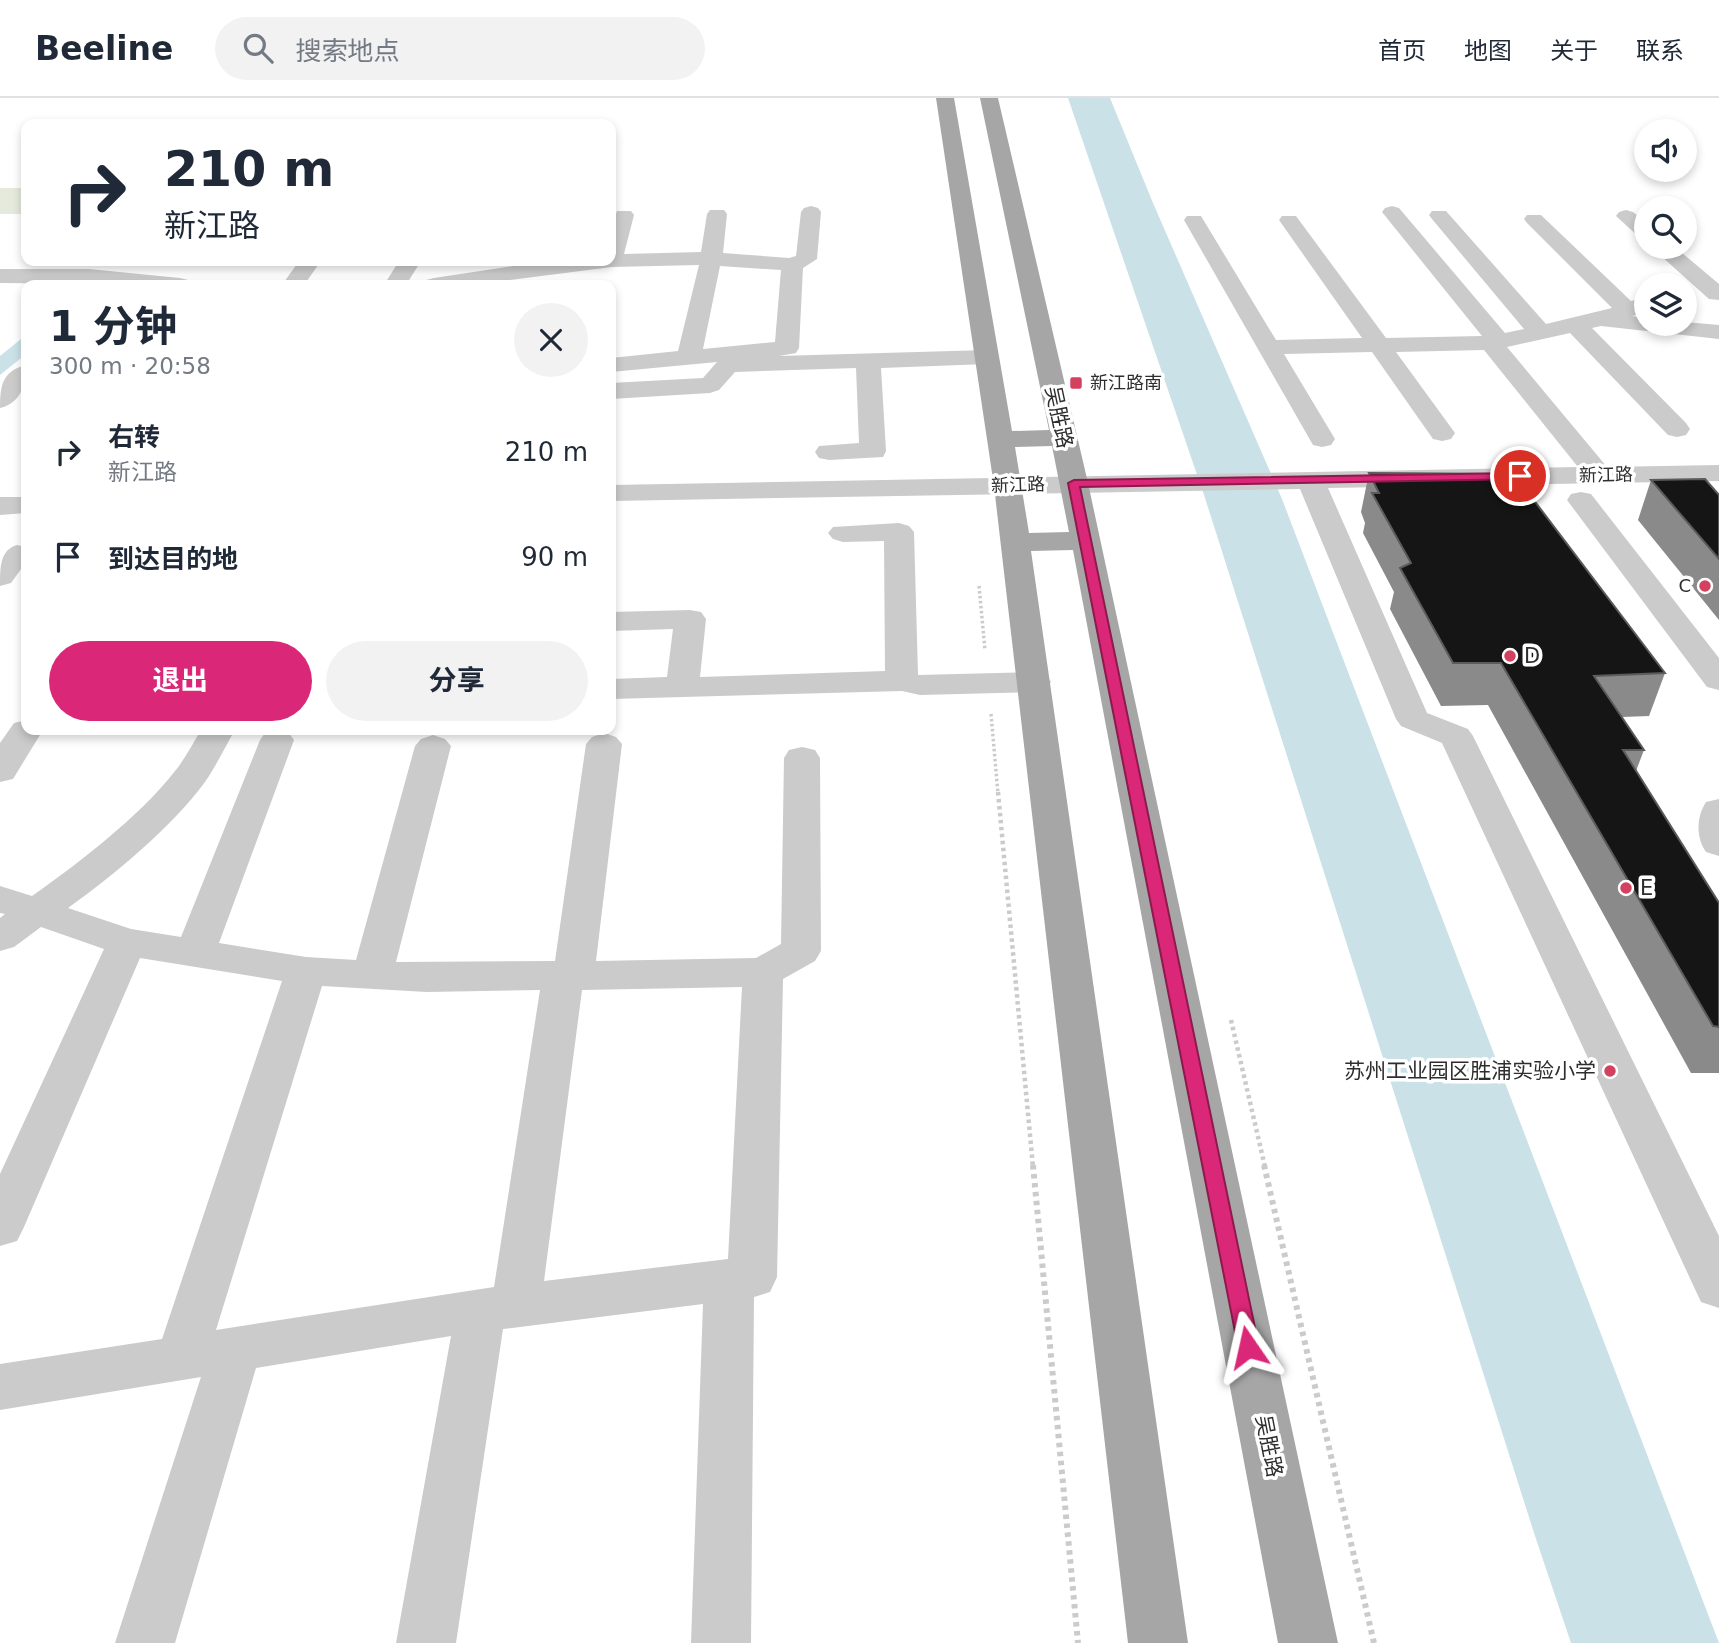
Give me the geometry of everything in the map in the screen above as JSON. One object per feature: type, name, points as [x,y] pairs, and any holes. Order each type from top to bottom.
[{"type":"main road","points":[[945,98],[1008,486],[1158,1643]]},
{"type":"main road","name":"吴胜路","points":[[989,98],[1086,541],[1308,1643]]},
{"type":"main road","points":[[1001,439],[1064,438]]},
{"type":"main road","points":[[1015,542],[1086,541]]},
{"type":"street","points":[[616,261],[711,259],[792,265],[806,259],[811,212]]},
{"type":"street","points":[[1392,212],[1599,475]]},
{"type":"street","points":[[688,357],[711,259],[717,214]]},
{"type":"street","points":[[616,235],[624,215]]},
{"type":"street","points":[[1439,215],[1540,332]]},
{"type":"street","points":[[1626,216],[1634,223]]},
{"type":"street","points":[[1289,219],[1442,433]]},
{"type":"street","points":[[1534,219],[1634,304]]},
{"type":"street","points":[[1194,220],[1322,439]]},
{"type":"street","points":[[1,276],[21,257]]},
{"type":"street","points":[[1676,259],[1718,294]]},
{"type":"street","points":[[616,364],[788,348],[792,265]]},
{"type":"street","points":[[464,280],[564,266]]},
{"type":"street","points":[[589,280],[601,266]]},
{"type":"street","points":[[1,276],[89,276],[136,280]]},
{"type":"street","points":[[1697,297],[1718,294]]},
{"type":"street","points":[[1269,347],[1495,342],[1600,319],[1634,307]]},
{"type":"street","points":[[1600,319],[1707,332],[1719,353]]},
{"type":"street","points":[[1576,325],[1677,429]]},
{"type":"street","points":[[616,391],[710,385],[727,365],[987,357]]},
{"type":"street","points":[[829,452],[873,451],[868,360]]},
{"type":"street","points":[[0,400],[21,374]]},
{"type":"street","name":"新江路","points":[[616,493],[1282,481],[1315,492],[1599,475],[1719,473]]},
{"type":"street","points":[[1719,498],[1581,500],[1315,492],[1413,719],[1456,736],[1719,1287]]},
{"type":"street","points":[[1581,500],[1719,680]]},
{"type":"street","points":[[0,506],[21,505]]},
{"type":"street","points":[[844,533],[899,532],[902,681]]},
{"type":"street","points":[[616,622],[690,619],[682,687]]},
{"type":"street","points":[[616,689],[902,681],[920,685],[1033,677]]},
{"type":"street","points":[[0,771],[23,735]]},
{"type":"street","points":[[0,937],[18,906],[77,883],[151,818],[190,777],[215,735]]},
{"type":"street","points":[[195,953],[277,740]]},
{"type":"street","points":[[426,1643],[568,976],[604,744]]},
{"type":"street","points":[[372,975],[433,747]]},
{"type":"street","points":[[18,906],[127,942],[306,971],[427,978],[763,972],[801,951],[802,758]]},
{"type":"street","points":[[1719,810],[1719,845]]},
{"type":"street","points":[[0,1227],[127,942]]},
{"type":"street","points":[[182,1356],[306,971]]},
{"type":"street","points":[[0,1387],[498,1307],[752,1278],[763,972]]},
{"type":"street","points":[[722,1643],[729,1280]]},
{"type":"street","points":[[145,1643],[236,1348]]},
{"type":"path","points":[[978,580],[1078,1643]]},
{"type":"shaded area","points":[[0,188],[21,188],[21,214],[0,214]]},
{"type":"water","points":[[1068,98],[1110,98],[1282,499],[1719,1643],[1571,1643],[1205,498]]},
{"type":"water","points":[[21,339],[21,358],[0,375],[0,356]]},
{"type":"building","points":[[1369,473],[1514,474],[1665,673],[1594,676],[1644,750],[1623,750],[1719,903],[1719,1027],[1713,1026],[1501,663],[1453,663],[1400,568],[1411,563],[1372,493],[1379,493]]},
{"type":"building","points":[[1705,479],[1719,495],[1719,559],[1651,480]]},
{"type":"place","name":"新江路南","points":[[1076,383]]},
{"type":"place","name":"C","points":[[1705,586]]},
{"type":"place","name":"D","points":[[1510,656]]},
{"type":"place","name":"E","points":[[1626,888]]},
{"type":"place","name":"苏州工业园区胜浦实验小学","points":[[1610,1071]]},
{"type":"route","points":[[1248,1347],[1074,483],[1520,476]]}]
